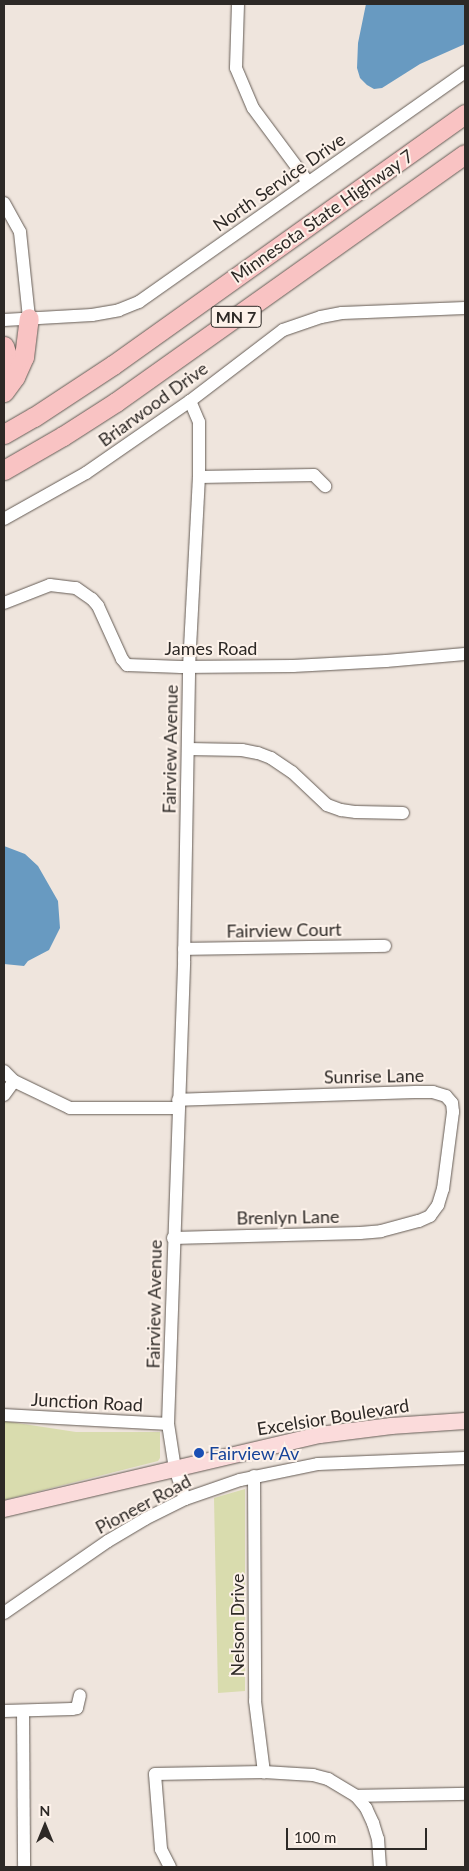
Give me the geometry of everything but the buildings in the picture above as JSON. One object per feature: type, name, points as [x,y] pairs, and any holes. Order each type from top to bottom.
[{"type":"highway","name":"Minnesota State Highway 7","points":[[4,434],[34,417],[113,365],[465,114]]},
{"type":"highway","name":"Minnesota State Highway 7","points":[[4,470],[63,436],[116,402],[465,154]]},
{"type":"highway","points":[[4,392],[15,377],[24,357],[29,318]]},
{"type":"highway","points":[[4,346],[10,364],[8,381],[4,392]]},
{"type":"main road","name":"Excelsior Boulevard","points":[[4,1509],[320,1435],[391,1426],[465,1421]]},
{"type":"street","points":[[238,4],[236,68],[253,108],[308,182]]},
{"type":"street","name":"North Service Drive","points":[[4,320],[109,313],[139,302],[465,72]]},
{"type":"street","points":[[4,203],[20,232],[29,318]]},
{"type":"street","name":"Briarwood Drive","points":[[4,519],[86,473],[190,401],[283,330],[321,317],[342,313],[465,308]]},
{"type":"street","name":"Fairview Avenue","points":[[185,1499],[175,1469],[168,1424],[184,949],[189,667],[200,477],[199,422],[190,401]]},
{"type":"street","points":[[200,477],[314,475],[326,486]]},
{"type":"street","name":"James Road","points":[[4,602],[50,586],[76,588],[85,593],[98,606],[122,659],[127,665],[189,667],[302,665],[465,654]]},
{"type":"street","points":[[188,749],[242,750],[258,753],[282,764],[327,805],[356,812],[403,813]]},
{"type":"street","name":"Fairview Court","points":[[184,949],[385,946]]},
{"type":"street","points":[[4,1072],[14,1081],[4,1094]]},
{"type":"street","name":"Sunrise Lane","points":[[14,1081],[70,1108],[416,1092],[433,1092],[446,1096],[452,1103],[453,1112],[445,1179],[438,1205],[430,1216],[403,1226]]},
{"type":"street","name":"Brenlyn Lane","points":[[173,1238],[360,1233],[403,1226]]},
{"type":"street","name":"Junction Road","points":[[4,1415],[168,1424]]},
{"type":"street","name":"Pioneer Road","points":[[4,1613],[108,1541],[185,1499],[254,1476],[292,1468],[344,1462],[465,1458]]},
{"type":"street","name":"Nelson Drive","points":[[254,1476],[255,1701],[264,1772]]},
{"type":"street","points":[[4,1711],[23,1712],[77,1708],[80,1695]]},
{"type":"street","points":[[23,1712],[24,1867]]},
{"type":"street","points":[[170,1867],[161,1849],[155,1774],[264,1772],[313,1775],[328,1779],[356,1796],[374,1823],[378,1839],[380,1867]]},
{"type":"street","points":[[356,1796],[465,1794]]},
{"type":"green space","points":[[4,1421],[76,1432],[160,1432],[160,1458],[158,1461],[4,1500]]},
{"type":"green space","points":[[245,1489],[245,1691],[218,1693],[214,1498]]},
{"type":"water","points":[[366,4],[465,4],[465,44],[420,64],[382,88],[374,89],[360,78],[357,68],[358,43]]},
{"type":"water","points":[[4,846],[25,854],[38,866],[58,901],[60,928],[49,950],[28,961],[24,966],[4,964]]},
{"type":"place","name":"Fairview Av","points":[[199,1453]]}]
